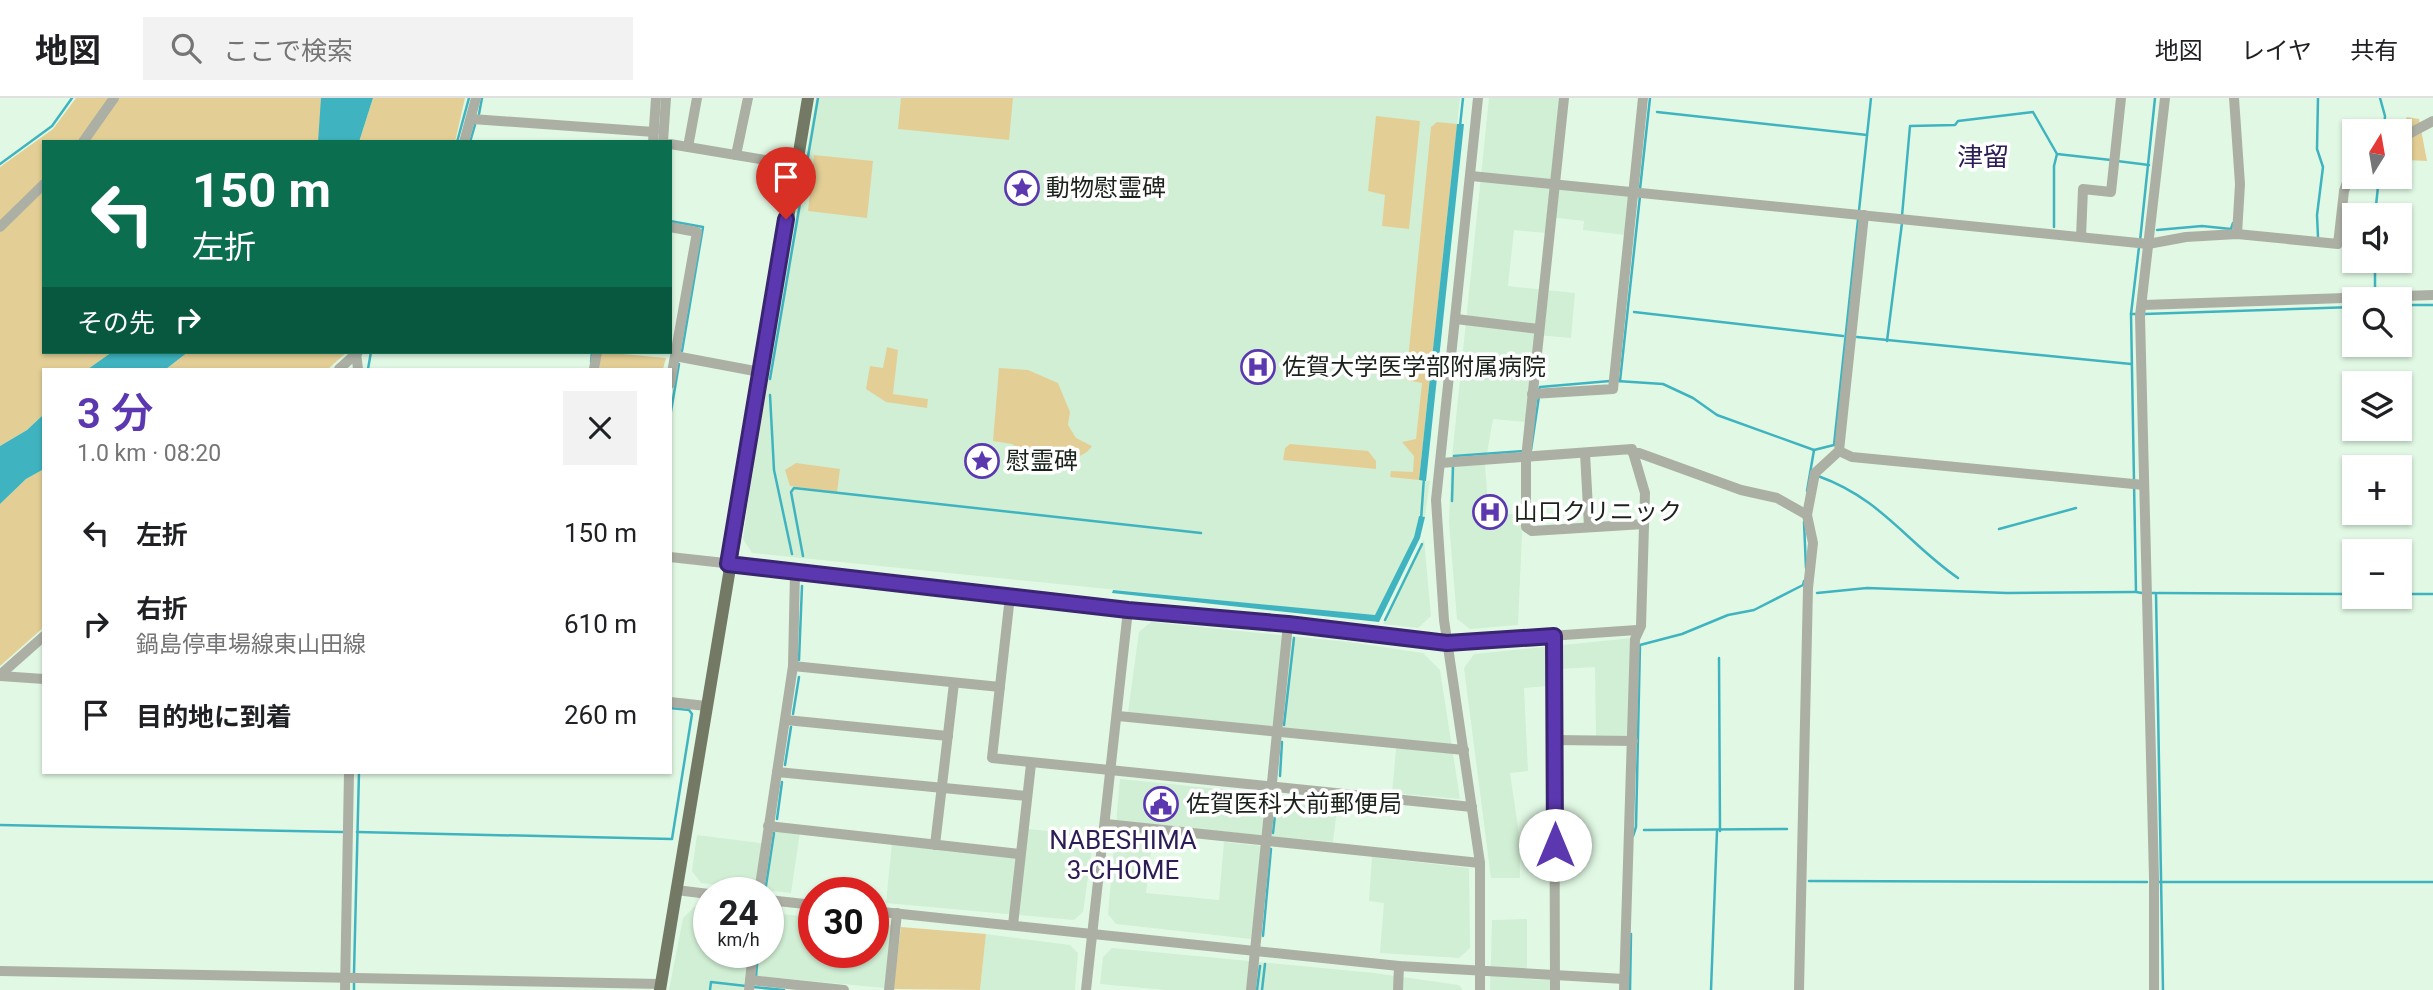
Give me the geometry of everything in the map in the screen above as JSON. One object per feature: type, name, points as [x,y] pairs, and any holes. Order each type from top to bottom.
[{"type":"main road","points":[[661,987],[728,564],[807,98]]},
{"type":"street","points":[[84,140],[114,98]]},
{"type":"street","points":[[465,140],[476,98]]},
{"type":"street","points":[[472,120],[653,137],[656,98]]},
{"type":"street","points":[[663,140],[666,98]]},
{"type":"street","points":[[688,147],[696,98]]},
{"type":"street","points":[[736,155],[748,98]]},
{"type":"street","points":[[1478,98],[1455,319],[1449,462],[1437,533],[1447,643],[1480,863],[1480,990]]},
{"type":"street","points":[[1564,98],[1539,329],[1536,394],[1527,453],[1526,527],[1532,531],[1644,524]]},
{"type":"street","points":[[1536,394],[1613,389],[1638,193],[1643,98]]},
{"type":"street","points":[[2081,237],[2083,189],[2111,192],[2121,98]]},
{"type":"street","points":[[2154,990],[2155,885],[2146,592],[2142,311],[2144,244],[2165,98]]},
{"type":"street","points":[[2235,99],[2240,184],[2236,234]]},
{"type":"street","points":[[2412,132],[2433,121]]},
{"type":"street","points":[[672,144],[795,165]]},
{"type":"street","points":[[1471,176],[2144,244],[2186,237],[2236,234],[2339,244],[2345,189]]},
{"type":"street","points":[[0,227],[42,186]]},
{"type":"street","points":[[1799,990],[1808,589],[1814,543],[1804,514],[1815,473],[1839,451],[1860,214]]},
{"type":"street","points":[[672,228],[697,232],[672,373]]},
{"type":"street","points":[[2142,311],[2433,295]]},
{"type":"street","points":[[1455,319],[1539,329]]},
{"type":"street","points":[[340,368],[356,354]]},
{"type":"street","points":[[675,356],[760,372]]},
{"type":"street","points":[[889,912],[1399,966],[1555,976],[1624,985],[1637,631],[1641,626],[1645,493],[1632,449],[1585,453],[1527,453],[1449,462]]},
{"type":"street","points":[[1839,451],[1852,457],[2144,485]]},
{"type":"street","points":[[1585,453],[1589,527]]},
{"type":"street","points":[[1633,453],[1741,490],[1777,498],[1804,514]]},
{"type":"street","points":[[672,557],[1128,610],[1288,624],[1447,643],[1637,631]]},
{"type":"street","points":[[761,877],[793,666],[795,572]]},
{"type":"street","points":[[1010,596],[992,758],[1472,807]]},
{"type":"street","points":[[1086,990],[1128,610]]},
{"type":"street","points":[[1251,990],[1288,624]]},
{"type":"street","points":[[1554,636],[1555,990]]},
{"type":"street","points":[[0,675],[42,638]]},
{"type":"street","points":[[793,666],[1000,687]]},
{"type":"street","points":[[0,675],[42,679]]},
{"type":"street","points":[[935,845],[954,683]]},
{"type":"street","points":[[672,702],[706,706]]},
{"type":"street","points":[[1118,716],[1464,750]]},
{"type":"street","points":[[786,720],[948,736]]},
{"type":"street","points":[[1555,740],[1633,741]]},
{"type":"street","points":[[1013,925],[1031,764]]},
{"type":"street","points":[[778,772],[1027,796]]},
{"type":"street","points":[[345,990],[349,774]]},
{"type":"street","points":[[1106,824],[1480,863]]},
{"type":"street","points":[[768,825],[1019,854]]},
{"type":"street","points":[[676,890],[693,892]]},
{"type":"street","points":[[889,990],[897,913]]},
{"type":"street","points":[[1398,990],[1399,966]]},
{"type":"street","points":[[751,968],[749,986],[844,990]]},
{"type":"street","points":[[0,971],[345,977],[533,986],[661,987]]},
{"type":"shaded area","points":[[76,98],[321,98],[319,140],[42,140],[42,354],[109,354],[89,368],[42,368],[42,416],[27,430],[0,446],[0,167],[53,129]]},
{"type":"shaded area","points":[[373,98],[465,98],[455,140],[360,140]]},
{"type":"shaded area","points":[[816,98],[1460,98],[1419,480],[1430,481],[1425,517],[1419,516],[1414,537],[1375,616],[752,553],[743,539],[753,463]]},
{"type":"shaded area","points":[[901,98],[1013,98],[1009,140],[898,129]]},
{"type":"shaded area","points":[[1489,98],[1560,98],[1551,179],[1630,187],[1625,235],[1583,230],[1584,221],[1549,217],[1546,233],[1514,230],[1508,286],[1575,293],[1571,338],[1536,335],[1527,422],[1493,419],[1485,465],[1489,516],[1523,513],[1518,625],[1470,629],[1457,619],[1449,523],[1451,467]]},
{"type":"shaded area","points":[[1376,116],[1420,121],[1409,229],[1382,226],[1385,195],[1368,191]]},
{"type":"shaded area","points":[[2407,117],[2419,119],[2427,161],[2412,160],[2412,119],[2406,119]]},
{"type":"shaded area","points":[[1437,122],[1457,124],[1419,480],[1390,477],[1391,471],[1413,472],[1414,456],[1402,442],[1416,439],[1422,383],[1406,380],[1431,127]]},
{"type":"shaded area","points":[[814,155],[873,161],[867,218],[808,211]]},
{"type":"shaded area","points":[[887,347],[898,350],[893,394],[928,399],[927,408],[886,402],[866,389],[870,366],[883,368]]},
{"type":"shaded area","points":[[185,354],[345,354],[329,368],[167,368]]},
{"type":"shaded area","points":[[601,354],[666,358],[663,368],[599,368]]},
{"type":"shaded area","points":[[999,368],[1028,370],[1058,383],[1070,412],[1068,425],[1076,438],[1092,446],[1088,451],[1069,459],[1040,462],[1012,444],[993,441]]},
{"type":"shaded area","points":[[1290,444],[1368,451],[1376,461],[1376,469],[1283,460],[1285,448]]},
{"type":"shaded area","points":[[796,463],[840,469],[837,492],[790,486],[785,470]]},
{"type":"shaded area","points":[[42,470],[42,629],[0,666],[0,504],[26,479]]},
{"type":"shaded area","points":[[1424,539],[1431,616],[1418,628],[1383,624]]},
{"type":"shaded area","points":[[1151,622],[1349,642],[1423,653],[1440,670],[1460,799],[1392,793],[1397,739],[1128,712],[1139,632]]},
{"type":"shaded area","points":[[1632,638],[1629,737],[1596,737],[1595,667],[1560,669],[1560,685],[1524,688],[1528,771],[1510,773],[1519,834],[1520,878],[1491,878],[1464,668],[1474,654]]},
{"type":"shaded area","points":[[1120,779],[1338,801],[1333,842],[1154,825],[1146,893],[1219,900],[1224,842],[1262,846],[1251,939],[1116,924],[1108,914]]},
{"type":"shaded area","points":[[770,829],[800,832],[791,893],[784,892],[784,877],[696,877],[692,871],[697,835],[768,844]]},
{"type":"shaded area","points":[[1027,829],[1094,835],[1083,912],[1074,920],[889,903],[892,842],[1024,857]]},
{"type":"shaded area","points":[[1372,857],[1469,868],[1470,948],[1459,958],[1380,953],[1384,903],[1369,901]]},
{"type":"shaded area","points":[[693,908],[693,968],[784,968],[784,914],[798,916],[798,968],[887,968],[885,988],[746,975],[744,990],[669,990],[683,918]]},
{"type":"shaded area","points":[[1527,919],[1527,979],[1550,980],[1550,990],[1490,990],[1492,920]]},
{"type":"shaded area","points":[[901,927],[986,934],[980,990],[893,989]]},
{"type":"shaded area","points":[[986,934],[1070,945],[1078,953],[1075,990],[980,990]]},
{"type":"shaded area","points":[[1112,948],[1374,973],[1459,985],[1463,990],[1166,990],[1100,984],[1103,957]]},
{"type":"water","points":[[321,98],[373,98],[360,140],[318,140]]},
{"type":"water","points":[[1457,124],[1464,124],[1426,481],[1419,480]]},
{"type":"water","points":[[109,354],[185,354],[167,368],[89,368]]},
{"type":"water","points":[[42,416],[42,470],[26,479],[0,504],[0,446],[27,430]]},
{"type":"water","points":[[1419,516],[1425,517],[1420,538],[1379,622],[1112,593],[1113,590],[1375,615],[1414,537]]},
{"type":"waterway","points":[[0,164],[52,126],[72,98]]},
{"type":"waterway","points":[[458,140],[469,98]]},
{"type":"waterway","points":[[479,114],[482,98]]},
{"type":"waterway","points":[[770,379],[818,98]]},
{"type":"waterway","points":[[1460,126],[1463,98]]},
{"type":"waterway","points":[[1640,189],[1650,98]]},
{"type":"waterway","points":[[1617,381],[1663,384],[1693,398],[1717,415],[1814,450],[1834,445],[1871,98]]},
{"type":"waterway","points":[[2140,241],[2155,98]]},
{"type":"waterway","points":[[2318,98],[2317,149],[2323,167],[2317,215],[2318,237]]},
{"type":"waterway","points":[[2380,98],[2385,119]]},
{"type":"waterway","points":[[1657,112],[1867,135]]},
{"type":"waterway","points":[[1902,216],[1910,126],[1955,125],[1958,121],[2033,112],[2057,154],[2111,160]]},
{"type":"waterway","points":[[471,140],[475,125]]},
{"type":"waterway","points":[[2054,227],[2054,166],[2057,154]]},
{"type":"waterway","points":[[2117,161],[2149,165]]},
{"type":"waterway","points":[[2376,203],[2378,189]]},
{"type":"waterway","points":[[1620,381],[1640,196]]},
{"type":"waterway","points":[[672,221],[703,227],[682,351]]},
{"type":"waterway","points":[[1887,341],[1902,223]]},
{"type":"waterway","points":[[2157,230],[2202,226],[2231,229],[2233,223]]},
{"type":"waterway","points":[[2131,314],[2139,247]]},
{"type":"waterway","points":[[2375,273],[2375,287]]},
{"type":"waterway","points":[[2412,305],[2433,305]]},
{"type":"waterway","points":[[2144,314],[2342,307]]},
{"type":"waterway","points":[[1634,312],[1843,336]]},
{"type":"waterway","points":[[2137,314],[2131,314],[2136,592],[2142,593]]},
{"type":"waterway","points":[[1857,337],[2131,364]]},
{"type":"waterway","points":[[368,368],[371,354]]},
{"type":"waterway","points":[[591,362],[592,354]]},
{"type":"waterway","points":[[672,405],[679,364]]},
{"type":"waterway","points":[[1539,390],[1540,387],[1610,381]]},
{"type":"waterway","points":[[770,395],[774,470],[792,554]]},
{"type":"waterway","points":[[1531,450],[1539,396]]},
{"type":"waterway","points":[[1807,491],[1814,450]]},
{"type":"waterway","points":[[1454,460],[1454,456],[1524,451]]},
{"type":"waterway","points":[[1452,501],[1453,466]]},
{"type":"waterway","points":[[1818,476],[1860,497],[1877,509],[1958,578]]},
{"type":"waterway","points":[[1421,520],[1424,477]]},
{"type":"waterway","points":[[803,556],[791,492],[794,488],[1201,533]]},
{"type":"waterway","points":[[1999,529],[2076,508]]},
{"type":"waterway","points":[[1804,522],[1806,568]]},
{"type":"waterway","points":[[1385,620],[1422,544]]},
{"type":"waterway","points":[[1633,836],[1636,827],[1640,645],[1682,634],[1728,615],[1754,610],[1803,585],[1804,581]]},
{"type":"waterway","points":[[799,660],[802,586]]},
{"type":"waterway","points":[[1817,593],[1867,588],[2007,593],[2135,592]]},
{"type":"waterway","points":[[2149,593],[2156,593],[2163,990]]},
{"type":"waterway","points":[[2158,593],[2342,594]]},
{"type":"waterway","points":[[2412,594],[2433,594]]},
{"type":"waterway","points":[[1284,725],[1294,638]]},
{"type":"waterway","points":[[1719,658],[1720,831]]},
{"type":"waterway","points":[[793,714],[799,677]]},
{"type":"waterway","points":[[357,832],[672,839],[692,714],[689,710],[672,708]]},
{"type":"waterway","points":[[785,765],[791,727]]},
{"type":"waterway","points":[[1280,776],[1282,742]]},
{"type":"waterway","points":[[354,973],[359,774]]},
{"type":"waterway","points":[[777,819],[782,782]]},
{"type":"waterway","points":[[1273,833],[1277,798]]},
{"type":"waterway","points":[[0,825],[342,832]]},
{"type":"waterway","points":[[1644,830],[1787,829]]},
{"type":"waterway","points":[[1711,990],[1717,831]]},
{"type":"waterway","points":[[767,877],[774,833]]},
{"type":"waterway","points":[[1263,936],[1271,849]]},
{"type":"waterway","points":[[1809,881],[2147,882]]},
{"type":"waterway","points":[[2159,882],[2433,882]]},
{"type":"waterway","points":[[1630,990],[1631,934]]},
{"type":"waterway","points":[[1262,990],[1265,964]]},
{"type":"waterway","points":[[1257,990],[1260,966]]},
{"type":"waterway","points":[[756,977],[757,968]]},
{"type":"waterway","points":[[354,982],[354,990]]},
{"type":"waterway","points":[[710,990],[711,982],[746,986]]},
{"type":"waterway","points":[[753,987],[784,990]]},
{"type":"place","name":"動物慰霊碑","points":[[1022,188]]},
{"type":"place","name":"佐賀大学医学部附属病院","points":[[1258,367]]},
{"type":"place","name":"慰霊碑","points":[[982,461]]},
{"type":"place","name":"山口クリニック","points":[[1490,512]]},
{"type":"place","name":"佐賀医科大前郵便局","points":[[1161,804]]},
{"type":"district","name":"津留","points":[[1983,157]]},
{"type":"district","name":"NABESHIMA 3-CHOME","points":[[1123,855]]},
{"type":"route","points":[[786,219],[728,564],[1447,643],[1554,636],[1555,845]]}]
